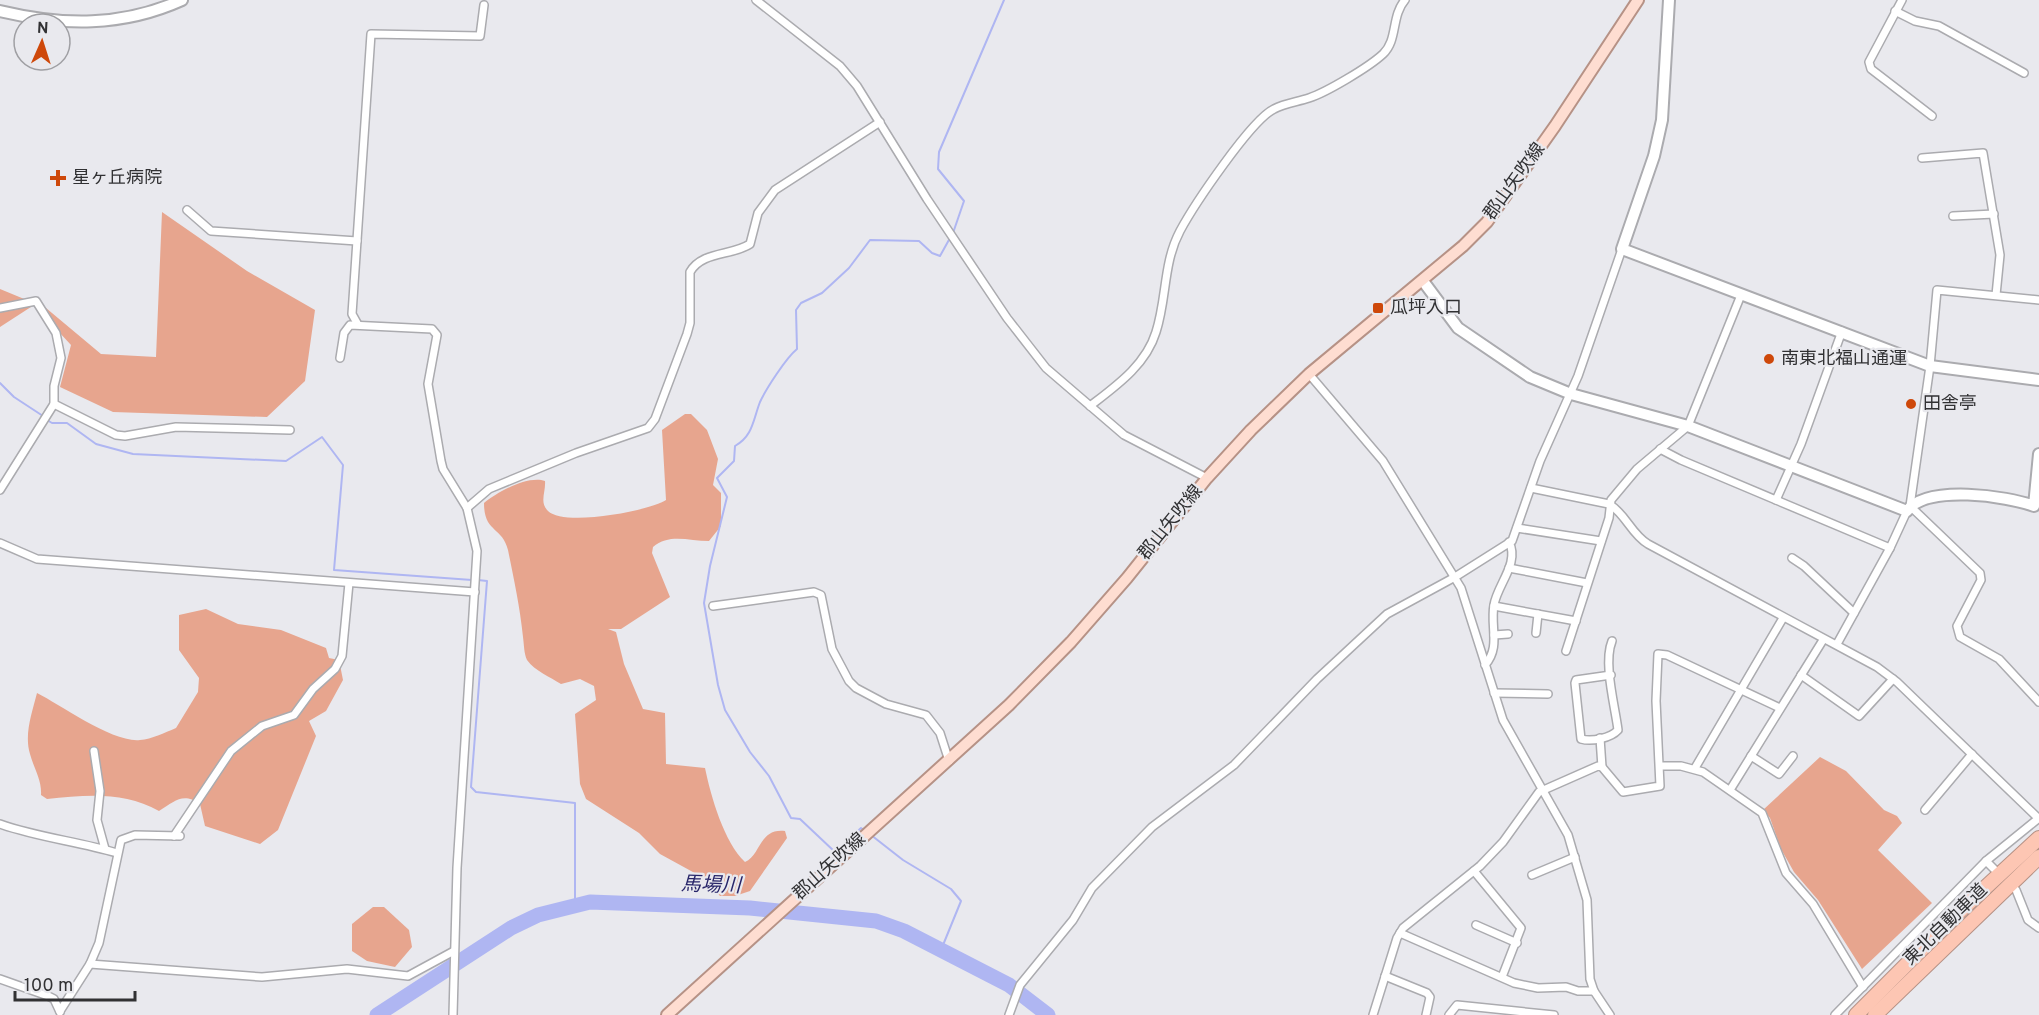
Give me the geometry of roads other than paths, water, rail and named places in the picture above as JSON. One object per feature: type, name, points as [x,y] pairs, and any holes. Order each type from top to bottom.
[{"type":"highway","name":"東北自動車道","points":[[1856,1015],[1944,926],[2039,838]]},
{"type":"highway","name":"東北自動車道","points":[[1875,1015],[2039,857]]},
{"type":"main road","name":"郡山矢吹線","points":[[667,1015],[949,761],[1071,642],[1127,578],[1207,478],[1309,374],[1463,246],[1497,209],[1638,0]]},
{"type":"street","points":[[0,11],[80,24],[134,18],[182,0]]},
{"type":"street","points":[[756,0],[840,66],[880,122],[927,199],[1023,341],[1046,368],[1134,440],[1207,478]]},
{"type":"street","points":[[1090,406],[1138,365],[1148,351],[1157,332],[1168,258],[1175,241],[1193,209],[1253,124],[1273,109],[1326,91],[1383,54],[1392,40],[1399,7],[1405,0]]},
{"type":"street","points":[[1009,1015],[1020,985],[1073,920],[1092,888],[1152,827],[1234,765],[1262,734],[1369,629],[1413,598],[1455,577],[1509,542],[1517,528],[1531,488],[1571,394],[1653,156],[1662,120],[1668,0]]},
{"type":"street","points":[[1902,0],[1869,62],[1871,69],[1932,116]]},
{"type":"street","points":[[357,323],[352,314],[371,34],[480,36],[484,5]]},
{"type":"street","points":[[1895,11],[1915,21],[1939,26],[2024,73]]},
{"type":"street","points":[[467,508],[489,489],[576,453],[648,428],[656,419],[687,334],[690,323],[690,272],[693,267],[702,260],[750,244],[758,213],[775,190],[880,122]]},
{"type":"street","points":[[1922,158],[1983,153],[2000,255],[1996,295]]},
{"type":"street","points":[[187,210],[211,231],[357,241]]},
{"type":"street","points":[[1953,216],[1994,213]]},
{"type":"street","points":[[1622,249],[1930,366],[2039,380]]},
{"type":"street","points":[[1423,281],[1451,320],[1467,336],[1514,368],[1571,394],[1688,426],[1908,509],[1980,573],[1981,580],[1957,626],[1960,637],[1999,658],[2039,702]]},
{"type":"street","points":[[1837,644],[1890,548],[1908,509],[1930,366],[1937,290],[2039,300]]},
{"type":"street","points":[[1566,651],[1609,518],[1609,504],[1636,469],[1688,426],[1741,295]]},
{"type":"street","points":[[0,308],[36,301],[56,333],[61,358],[54,386],[54,404],[0,490]]},
{"type":"street","points":[[340,358],[346,330],[350,325],[357,323],[435,331],[437,335],[429,372],[428,390],[443,469],[467,508],[478,555],[454,953],[453,1015]]},
{"type":"street","points":[[1776,500],[1792,465],[1842,332]]},
{"type":"street","points":[[1309,374],[1383,461],[1425,534],[1455,577],[1494,693],[1519,752],[1543,789],[1568,835],[1587,900],[1588,964],[1594,991],[1610,1015]]},
{"type":"street","points":[[54,404],[116,435],[126,436],[151,429],[176,427],[290,430]]},
{"type":"street","points":[[1660,449],[1890,548]]},
{"type":"street","points":[[1908,509],[1924,501],[1962,494],[2003,497],[2037,507],[2039,454]]},
{"type":"street","points":[[1531,488],[1609,504],[1618,509],[1641,540],[1823,640],[1837,644],[1893,679],[2039,818],[1986,861],[1835,1015]]},
{"type":"street","points":[[1517,528],[1601,542]]},
{"type":"street","points":[[1485,665],[1494,653],[1494,606],[1509,568],[1512,549],[1509,542]]},
{"type":"street","points":[[0,543],[37,559],[475,592]]},
{"type":"street","points":[[1792,558],[1804,566],[1834,597],[1854,613]]},
{"type":"street","points":[[1509,568],[1587,583]]},
{"type":"street","points":[[60,1013],[90,964],[99,943],[121,840],[135,835],[177,836],[231,751],[262,726],[294,715],[313,689],[335,669],[342,656],[349,583]]},
{"type":"street","points":[[713,606],[814,592],[821,595],[832,649],[849,681],[864,693],[886,704],[927,715],[940,733],[949,761]]},
{"type":"street","points":[[1494,606],[1576,621]]},
{"type":"street","points":[[1536,633],[1538,614]]},
{"type":"street","points":[[1695,768],[1783,618]]},
{"type":"street","points":[[1494,635],[1508,634]]},
{"type":"street","points":[[1730,790],[1823,640]]},
{"type":"street","points":[[1611,675],[1576,680],[1581,739],[1600,738],[1618,730],[1608,651],[1612,641]]},
{"type":"street","points":[[1600,738],[1602,767],[1623,792],[1658,788],[1661,783],[1656,701],[1658,654],[1667,655],[1780,708]]},
{"type":"street","points":[[1801,675],[1859,716],[1893,679]]},
{"type":"street","points":[[1494,693],[1548,694]]},
{"type":"street","points":[[94,751],[100,791],[97,820],[105,849]]},
{"type":"street","points":[[1925,810],[1972,754]]},
{"type":"street","points":[[1751,756],[1779,774],[1793,756]]},
{"type":"street","points":[[1660,766],[1695,768],[1762,813],[1786,873],[1813,904],[1863,987]]},
{"type":"street","points":[[1373,1015],[1405,924],[1474,871],[1503,842],[1543,789],[1594,767],[1602,767]]},
{"type":"street","points":[[0,824],[34,836],[117,853]]},
{"type":"street","points":[[1533,875],[1575,856]]},
{"type":"street","points":[[1986,861],[1994,869]]},
{"type":"street","points":[[1474,871],[1520,924],[1521,933],[1502,977]]},
{"type":"street","points":[[2016,890],[2028,920],[2039,928]]},
{"type":"street","points":[[1476,925],[1517,943]]},
{"type":"street","points":[[1400,933],[1502,977],[1536,988],[1566,987],[1578,991],[1594,991]]},
{"type":"street","points":[[90,964],[242,976],[273,976],[346,969],[408,976],[454,953]]},
{"type":"street","points":[[1385,976],[1427,993],[1430,998],[1426,1015]]},
{"type":"street","points":[[0,979],[54,999],[60,1013]]},
{"type":"street","points":[[1449,1015],[1457,1005],[1554,1015]]},
{"type":"waterway","points":[[953,233],[964,201],[938,169],[939,152],[1004,0]]},
{"type":"waterway","points":[[864,830],[861,828],[835,852],[800,819],[791,818],[769,776],[750,752],[725,710],[718,685],[704,603],[710,566],[727,497],[717,478],[734,461],[735,446],[749,432],[763,396],[782,366],[797,349],[796,310],[801,303],[822,293],[849,268],[870,240],[919,241],[932,253],[940,256],[950,238]]},
{"type":"waterway","points":[[0,383],[14,397],[43,416]]},
{"type":"waterway","points":[[47,420],[52,423],[67,423],[96,444],[133,454],[286,461],[322,437],[343,465],[334,570],[472,580]]},
{"type":"waterway","points":[[478,580],[487,581],[471,787],[476,792],[575,803],[575,905]]},
{"type":"waterway","points":[[871,835],[903,860],[951,889],[961,901],[941,950]]},
{"type":"waterway","name":"馬場川","points":[[377,1015],[511,928],[538,915],[590,902],[750,908],[876,921],[904,931],[1009,985],[1048,1015]]},
{"type":"place","name":"星ヶ丘病院","points":[[58,178]]},
{"type":"place","name":"瓜坪入口","points":[[1378,308]]},
{"type":"place","name":"南東北福山通運","points":[[1769,359]]},
{"type":"place","name":"田舎亭","points":[[1911,404]]}]
